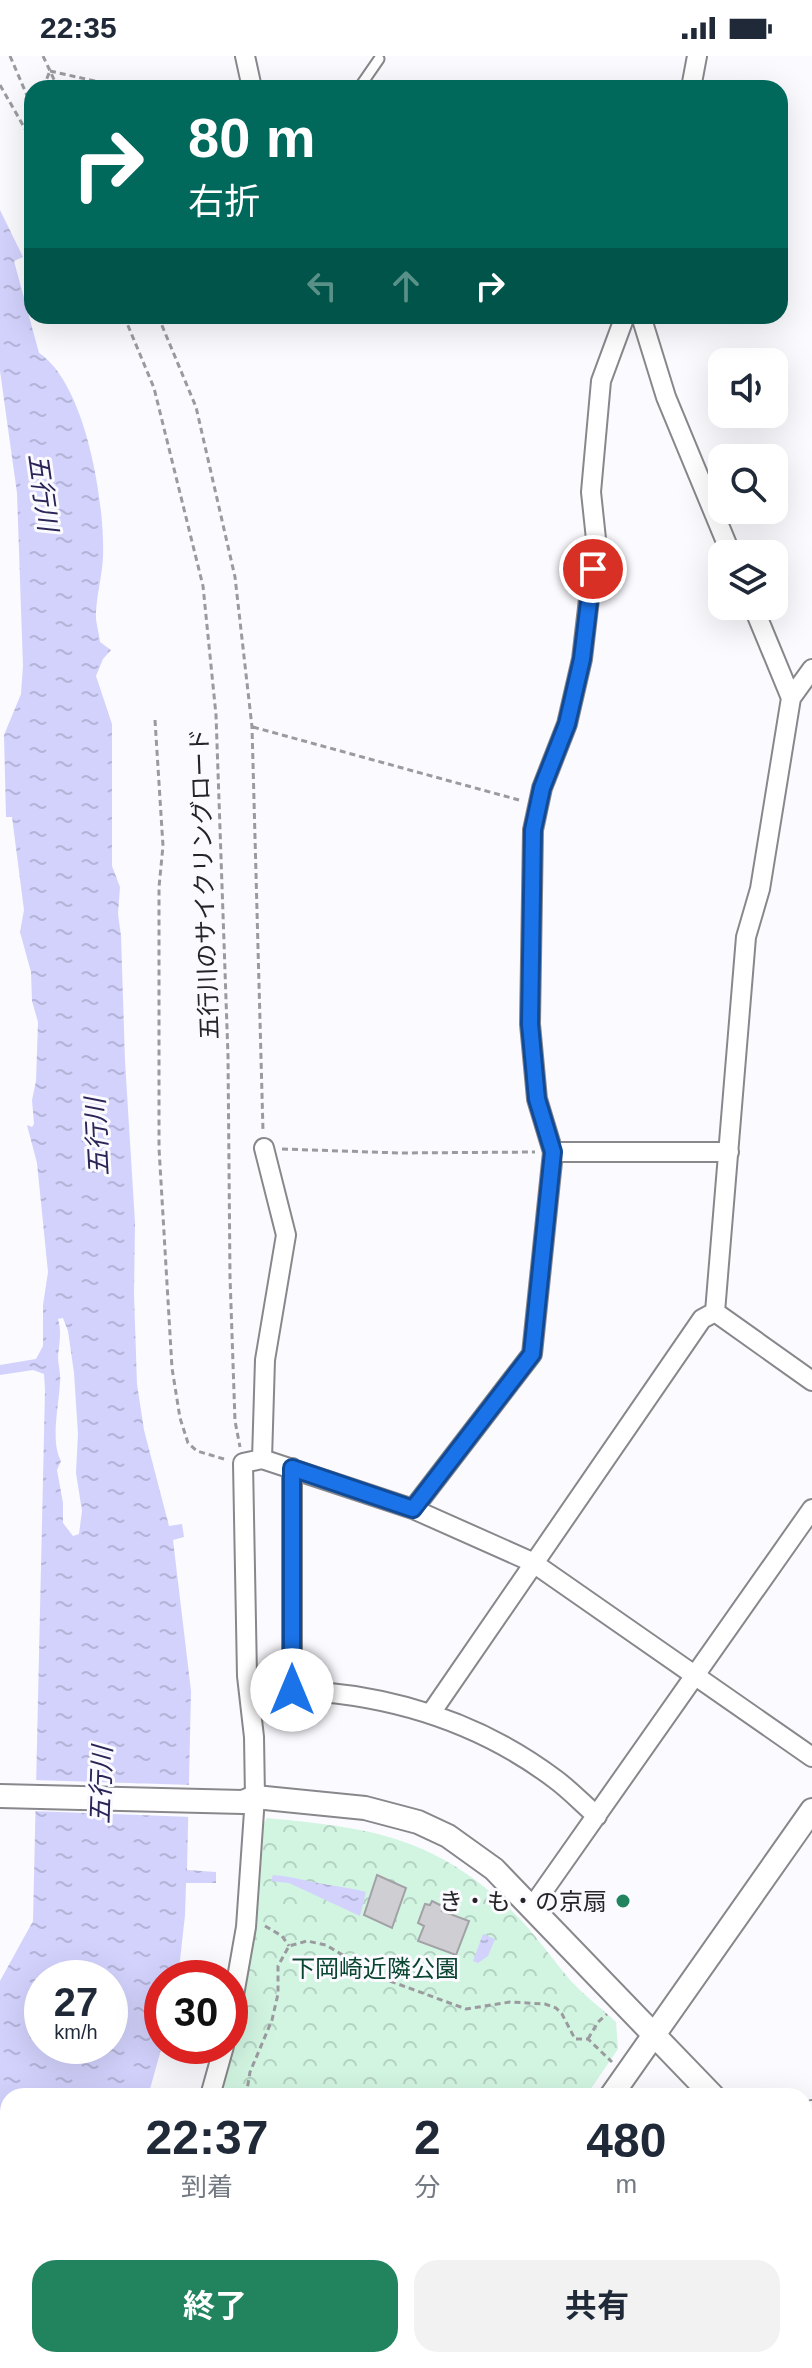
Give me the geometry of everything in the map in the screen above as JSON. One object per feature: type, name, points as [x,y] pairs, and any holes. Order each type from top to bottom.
[{"type":"street","points":[[245,56],[250,80]]},
{"type":"street","points":[[692,80],[697,56]]},
{"type":"street","points":[[413,1509],[532,1354],[553,1152],[537,1099],[530,1024],[533,830],[542,788],[567,724],[582,659],[596,539],[591,492],[601,381],[622,324]]},
{"type":"street","points":[[643,324],[666,397],[725,540]]},
{"type":"street","points":[[759,620],[791,698]]},
{"type":"street","points":[[715,1312],[746,937],[760,889],[791,698],[812,669]]},
{"type":"street","points":[[262,1459],[265,1360],[286,1235],[264,1148]]},
{"type":"street","points":[[553,1152],[729,1152]]},
{"type":"street","points":[[715,1312],[812,1381]]},
{"type":"street","points":[[431,1713],[702,1319],[715,1312]]},
{"type":"street","points":[[240,1960],[246,1921],[254,1737],[247,1676],[243,1463],[262,1459],[413,1509],[532,1562],[812,1757]]},
{"type":"street","points":[[292,1468],[292,1690],[338,1692],[431,1713],[483,1735],[555,1779],[597,1816]]},
{"type":"street","points":[[532,1907],[812,1509]]},
{"type":"street","points":[[0,1796],[249,1800],[365,1808],[418,1822],[448,1836],[494,1869],[706,2088]]},
{"type":"street","points":[[616,2088],[812,1810]]},
{"type":"street","points":[[212,2088],[219,2064]]},
{"type":"lane","points":[[365,80],[379,59]]},
{"type":"path","points":[[10,56],[24,88]]},
{"type":"path","points":[[43,56],[54,80]]},
{"type":"path","points":[[46,80],[50,71]]},
{"type":"path","points":[[50,71],[90,80]]},
{"type":"path","points":[[0,85],[24,127]]},
{"type":"path","name":"五行川のサイクリングロード","points":[[127,324],[154,388],[203,586],[216,715],[228,1056],[235,1421],[243,1463]]},
{"type":"path","points":[[161,324],[196,407],[231,561],[252,727],[264,1148],[400,1153],[553,1152]]},
{"type":"path","points":[[155,720],[163,846],[159,887],[159,1148],[172,1368],[180,1418],[188,1443],[197,1451],[213,1457],[243,1463]]},
{"type":"path","points":[[252,727],[538,806]]},
{"type":"path","points":[[246,1921],[282,1936],[289,1946]]},
{"type":"path","points":[[247,2088],[250,2072],[272,2020],[278,1994],[278,1966],[289,1946],[307,1941],[317,1942],[379,1977],[466,2009],[510,2002],[545,2004],[556,2008],[575,2039],[588,2039],[614,2065]]},
{"type":"path","points":[[588,2039],[598,2022],[610,2011]]},
{"type":"green space","name":"下岡崎近隣公園","points":[[267,1818],[338,1826],[399,1840],[455,1866],[512,1911],[571,1981],[616,2022],[618,2049],[591,2088],[219,2088],[224,2064],[248,2064],[248,1960],[245,1960],[254,1919],[260,1830]]},
{"type":"water","name":"五行川","points":[[0,210],[23,257],[14,261],[24,298],[24,324],[31,324],[39,353],[55,368],[69,390],[89,446],[100,507],[103,557],[96,619],[100,642],[111,650],[103,659],[96,676],[112,724],[112,866],[120,887],[118,914],[135,1223],[137,1384],[144,1430],[169,1526],[182,1524],[184,1537],[173,1540],[191,1691],[187,1870],[216,1872],[216,1883],[186,1883],[180,1960],[144,1960],[144,2064],[157,2064],[150,2088],[0,2088],[0,1981],[33,1921],[45,1390],[44,1374],[33,1370],[0,1375],[0,1365],[36,1359],[43,1346],[43,1305],[48,1272],[37,1163],[27,1125],[32,1127],[34,1124],[32,1100],[36,1081],[38,1022],[32,1001],[31,972],[20,932],[24,910],[12,817],[6,817],[4,735],[21,694],[23,666],[17,493],[0,371]],"holes":[[[63,1318],[68,1331],[78,1434],[76,1473],[82,1511],[79,1534],[73,1536],[63,1523],[57,1470],[61,1461],[56,1444],[60,1379],[58,1319]]]},
{"type":"water","points":[[273,1875],[366,1892],[360,1916],[289,1883],[271,1881]]},
{"type":"water","points":[[483,1934],[495,1939],[488,1956],[478,1963],[473,1961]]},
{"type":"pier","points":[[33,1780],[193,1785],[192,1817],[32,1811]]},
{"type":"building","points":[[377,1875],[406,1888],[392,1928],[364,1915]]},
{"type":"building","points":[[432,1901],[444,1907],[442,1911],[469,1921],[456,1955],[418,1941],[424,1926],[418,1923],[425,1904],[430,1905]]},
{"type":"place","name":"き・も・の京扇","points":[[623,1901]]},
{"type":"route","points":[[292,1690],[292,1468],[413,1509],[532,1354],[553,1152],[537,1099],[530,1024],[533,830],[542,788],[567,724],[582,659],[593,569]]}]
